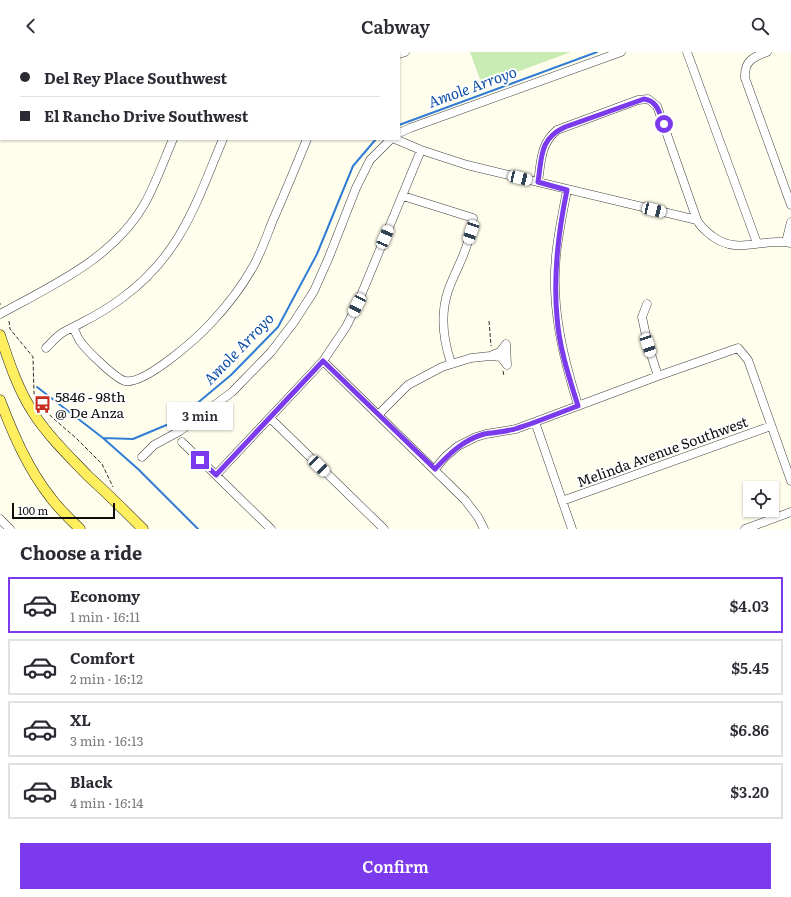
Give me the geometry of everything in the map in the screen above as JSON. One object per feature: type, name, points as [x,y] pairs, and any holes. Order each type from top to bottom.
[{"type":"main road","points":[[0,335],[14,374],[33,413],[69,456],[143,529]]},
{"type":"main road","points":[[0,400],[13,432],[30,466],[51,498],[80,529]]},
{"type":"street","points":[[400,133],[620,52]]},
{"type":"street","points":[[688,52],[757,243]]},
{"type":"street","points":[[768,52],[750,61],[745,70],[745,78],[791,205]]},
{"type":"street","points":[[538,182],[545,142],[557,130],[638,100],[648,99],[657,106],[698,220],[703,229],[716,239],[731,246],[757,243],[789,243],[791,222]]},
{"type":"street","points":[[0,314],[75,273],[112,244],[128,226],[144,204],[173,140]]},
{"type":"street","points":[[46,348],[62,333],[96,316],[122,298],[143,281],[162,261],[178,239],[191,217],[223,140]]},
{"type":"street","points":[[73,328],[84,345],[116,377],[125,381],[134,381],[157,369],[192,342],[211,323],[240,287],[257,259],[307,140]]},
{"type":"street","points":[[142,456],[154,445],[180,431],[232,392],[271,352],[294,322],[314,291],[356,188],[370,160],[390,140]]},
{"type":"street","points":[[397,140],[421,150],[467,165],[698,220]]},
{"type":"street","points":[[216,475],[323,361],[346,327],[357,305],[421,150]]},
{"type":"street","points":[[567,190],[557,244],[555,290],[557,318],[562,347],[578,406]]},
{"type":"street","points":[[403,196],[473,218],[468,240],[448,290],[444,305],[445,346],[450,363]]},
{"type":"street","points":[[647,304],[642,317],[648,345],[658,376]]},
{"type":"street","points":[[435,469],[445,457],[458,446],[476,437],[516,429],[738,348],[748,360],[791,481]]},
{"type":"street","points":[[379,414],[408,386],[442,367],[450,363],[490,352]]},
{"type":"street","points":[[323,361],[379,414],[465,500],[478,517],[484,529]]},
{"type":"street","points":[[270,418],[384,529]]},
{"type":"street","points":[[534,422],[572,529]]},
{"type":"street","name":"Melinda Avenue Southwest","points":[[562,501],[771,426]]},
{"type":"street","points":[[182,442],[271,529]]},
{"type":"street","points":[[745,529],[791,512]]},
{"type":"street","points":[[0,519],[10,529]]},
{"type":"path","points":[[9,321],[10,329],[33,357],[34,393],[37,402],[102,464],[115,491]]},
{"type":"path","points":[[488,321],[490,352]]},
{"type":"path","points":[[502,368],[504,376]]},
{"type":"green space","points":[[470,52],[571,52],[482,85]]},
{"type":"waterway","name":"Amole Arroyo","points":[[400,125],[597,52]]},
{"type":"waterway","name":"Amole Arroyo","points":[[37,387],[103,438],[133,439],[176,421],[231,375],[278,327],[317,254],[353,166],[375,140]]},
{"type":"waterway","points":[[103,438],[138,469],[198,529]]},
{"type":"place","name":"5846 - 98th @ De Anza","points":[[42,404]]},
{"type":"route","points":[[200,460],[216,475],[323,361],[435,469],[445,457],[458,446],[476,437],[516,429],[578,406],[562,347],[557,318],[555,290],[557,244],[567,190],[538,182],[542,152],[545,142],[557,130],[644,99],[648,99],[657,106],[664,124]]}]
